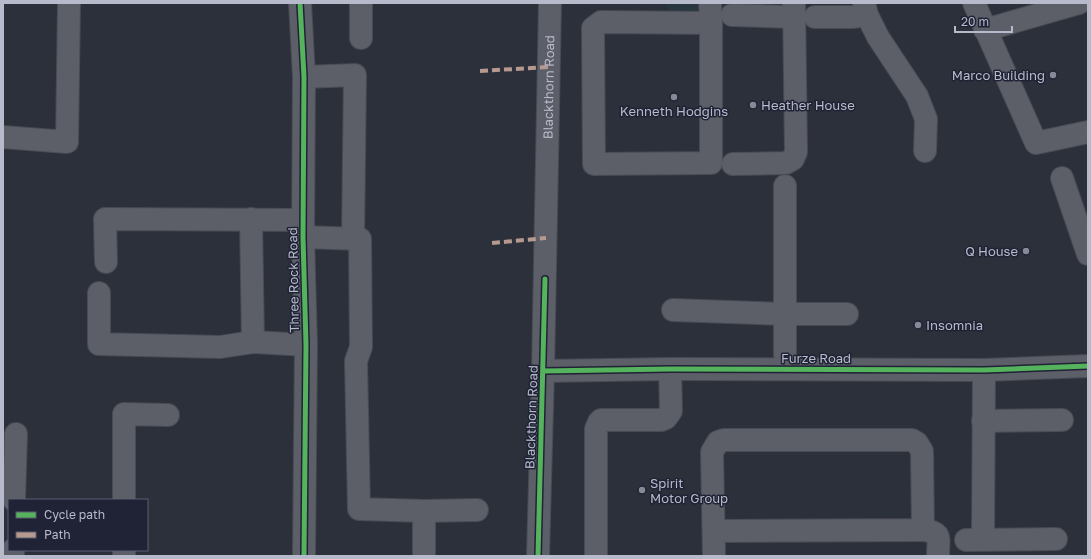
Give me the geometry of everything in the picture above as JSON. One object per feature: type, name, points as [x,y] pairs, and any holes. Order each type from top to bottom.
[{"type":"street","points":[[3,137],[67,142],[69,3]]},
{"type":"street","name":"Three Rock Road","points":[[300,3],[304,76],[303,229],[306,345],[304,556]]},
{"type":"street","points":[[361,3],[361,38]]},
{"type":"street","name":"Blackthorn Road","points":[[538,556],[550,3]]},
{"type":"street","points":[[974,3],[1036,143],[1088,132]]},
{"type":"street","points":[[985,30],[1079,3]]},
{"type":"street","points":[[732,16],[801,12],[854,17],[865,9],[878,37],[916,96],[926,119],[925,151]]},
{"type":"street","points":[[655,12],[710,13],[711,163],[594,164],[593,28],[601,22],[655,12]]},
{"type":"street","points":[[733,164],[786,163],[793,159],[796,152],[801,12]]},
{"type":"street","points":[[304,76],[355,75],[353,239]]},
{"type":"street","points":[[1062,178],[1088,254]]},
{"type":"street","points":[[785,186],[786,369]]},
{"type":"street","points":[[106,262],[105,219],[251,219],[353,239],[360,239],[361,347],[356,361],[359,509],[424,511],[477,510]]},
{"type":"street","points":[[251,219],[253,342]]},
{"type":"street","points":[[99,292],[99,344],[220,346],[253,342],[306,345]]},
{"type":"street","points":[[673,310],[786,314],[847,314]]},
{"type":"street","name":"Furze Road","points":[[543,371],[670,369],[984,370],[1088,366]]},
{"type":"street","points":[[596,556],[597,426],[601,420],[661,420],[666,418],[671,411],[670,369]]},
{"type":"street","points":[[984,370],[983,421],[974,540],[1056,540]]},
{"type":"street","points":[[124,499],[124,414],[168,415]]},
{"type":"street","points":[[983,421],[1062,420]]},
{"type":"street","points":[[14,499],[16,434]]},
{"type":"street","points":[[714,556],[712,452],[718,442],[724,440],[912,440],[917,443],[922,451],[923,530]]},
{"type":"street","points":[[424,511],[424,556]]},
{"type":"street","points":[[714,531],[933,531],[938,537],[938,556]]},
{"type":"shaded area","points":[[666,3],[699,3],[699,12],[672,12],[667,7]]},
{"type":"marked path","points":[[480,71],[549,67]]},
{"type":"marked path","points":[[492,243],[546,238]]},
{"type":"cycle path","points":[[300,3],[304,77],[303,237],[306,345],[304,556]]},
{"type":"cycle path","points":[[538,556],[545,279]]},
{"type":"cycle path","points":[[543,371],[670,369],[984,370],[1088,366]]},
{"type":"place","name":"Marco Building","points":[[1053,75]]},
{"type":"place","name":"Kenneth Hodgins","points":[[674,97]]},
{"type":"place","name":"Heather House","points":[[753,105]]},
{"type":"place","name":"Q House","points":[[1026,251]]},
{"type":"place","name":"Insomnia","points":[[918,325]]},
{"type":"place","name":"Spirit Motor Group","points":[[642,490]]}]
